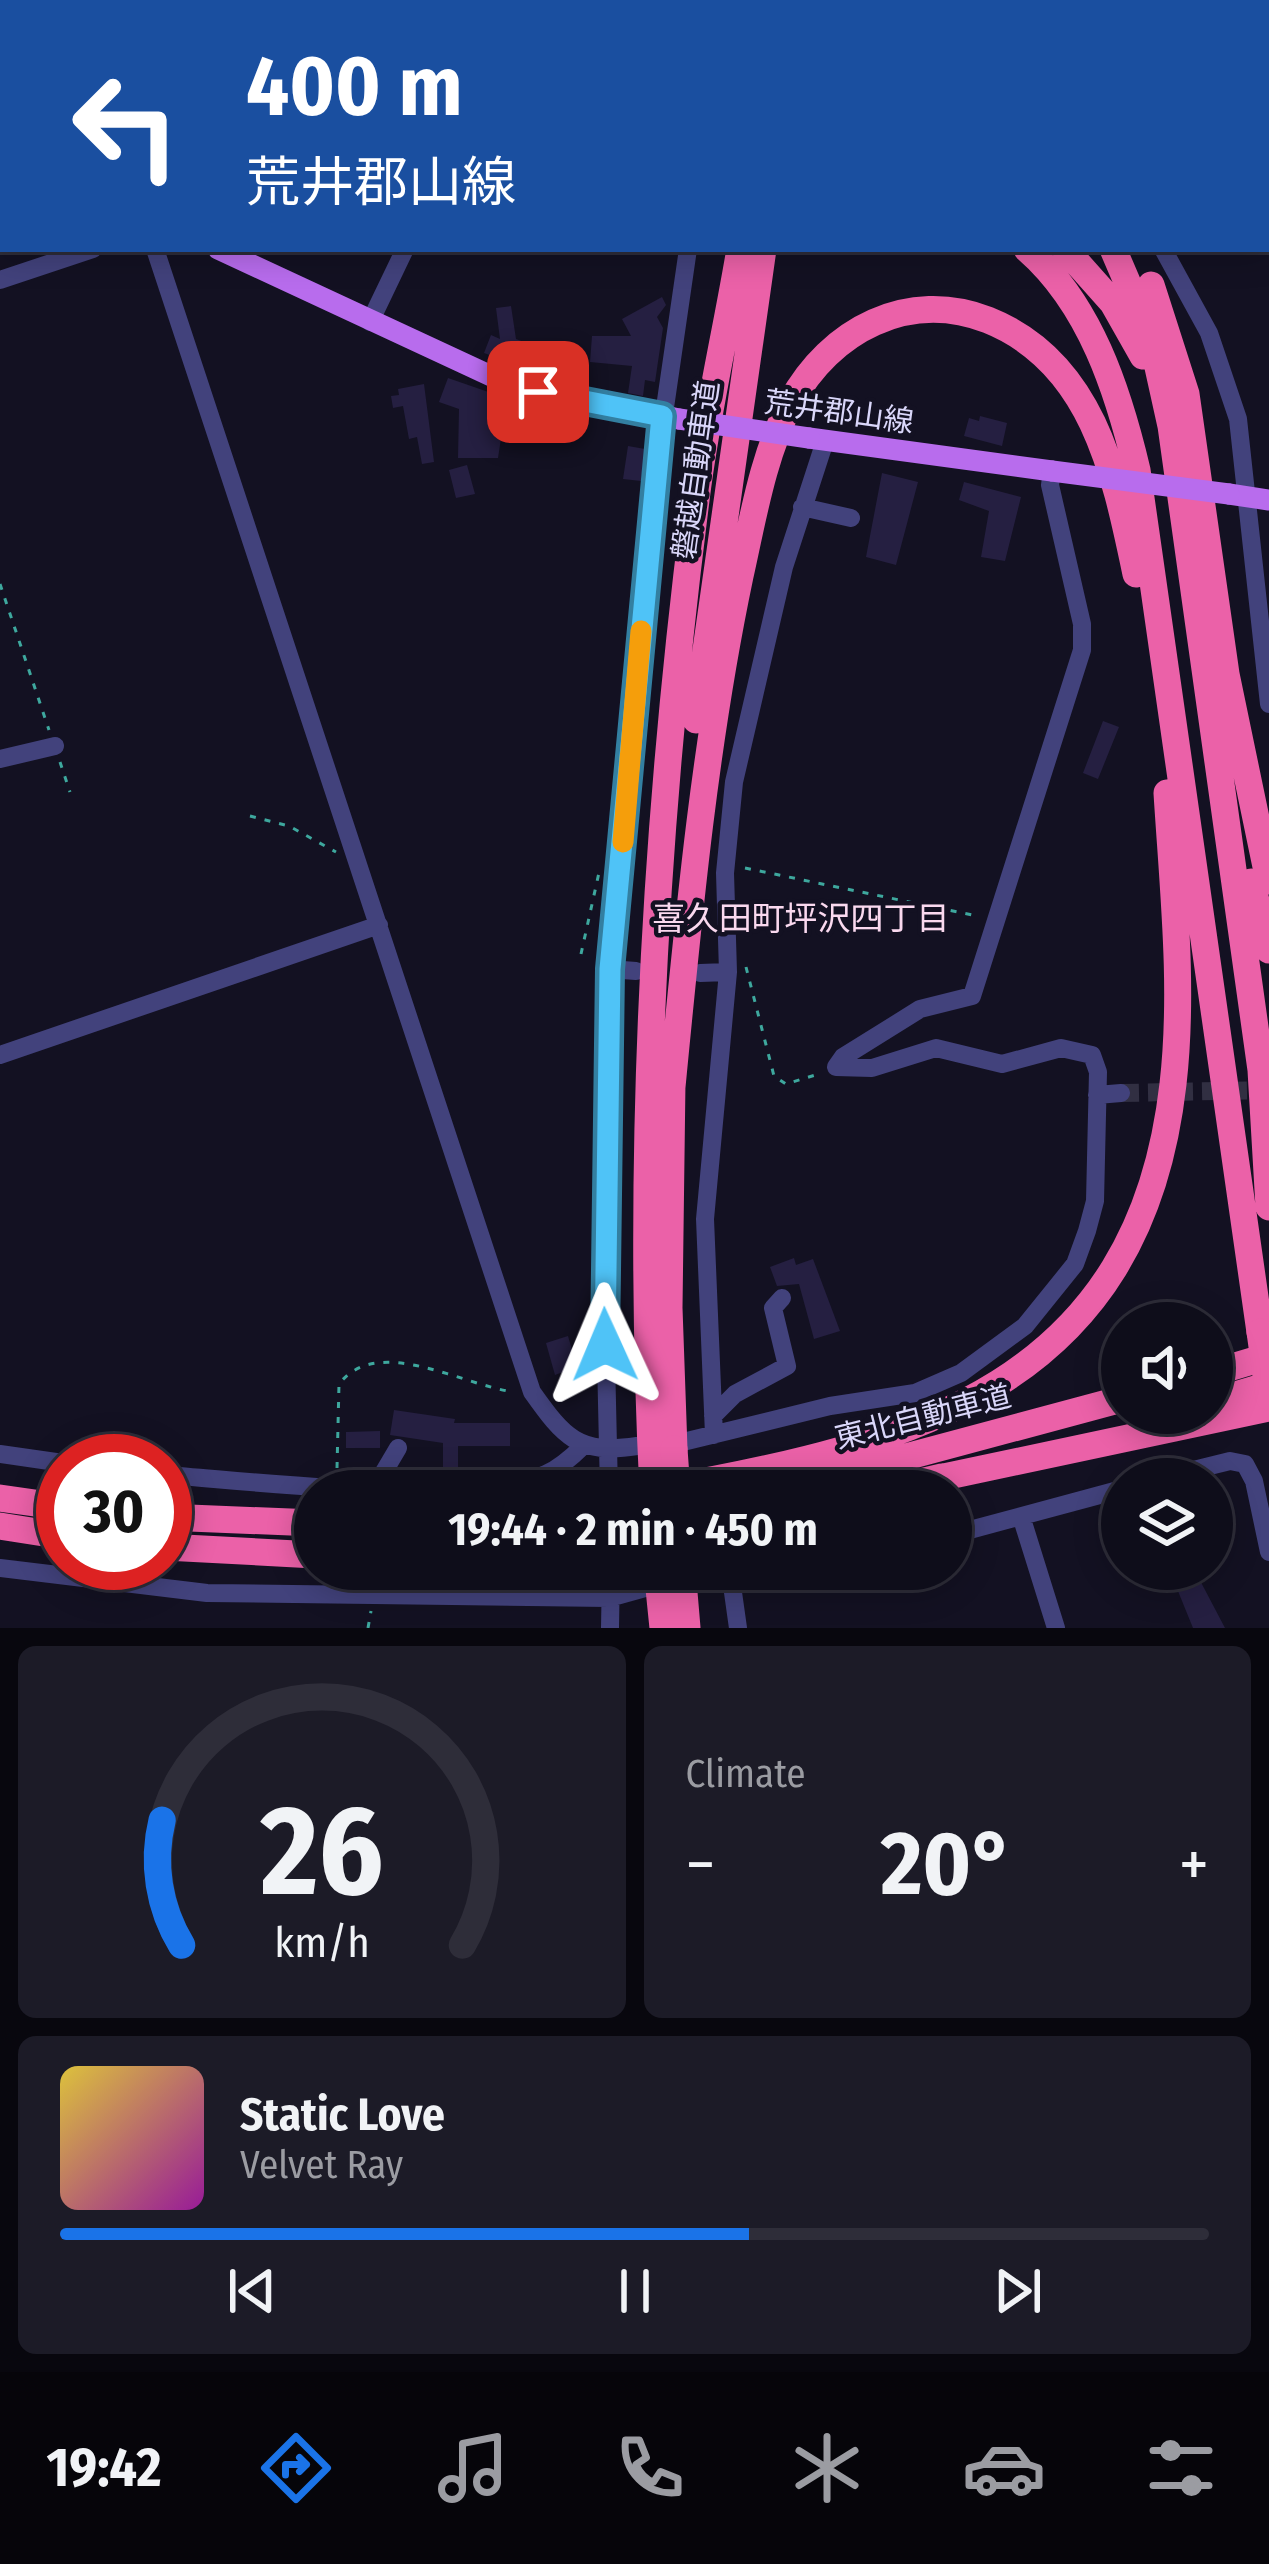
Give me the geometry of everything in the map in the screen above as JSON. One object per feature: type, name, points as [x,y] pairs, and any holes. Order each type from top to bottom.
[{"type":"highway","points":[[696,495],[708,340],[723,252]]},
{"type":"highway","name":"磐越自動車道","points":[[670,1470],[662,1447],[646,1204],[652,958],[663,797],[696,495],[739,252]]},
{"type":"highway","name":"磐越自動車道","points":[[657,1470],[662,1447],[676,952],[695,730],[764,252]]},
{"type":"highway","points":[[1010,252],[1054,303],[1092,378],[1118,457],[1204,1036],[1264,1344],[1269,1397]]},
{"type":"highway","points":[[1030,252],[1057,279],[1086,326],[1120,409],[1137,470],[1253,1286]]},
{"type":"highway","points":[[1067,252],[1127,325],[1171,425]]},
{"type":"highway","points":[[1114,252],[1152,340],[1171,425],[1261,1070],[1269,1207]]},
{"type":"highway","points":[[1135,252],[1166,321],[1186,394],[1229,694],[1269,880]]},
{"type":"highway","points":[[671,1097],[703,800],[729,629],[768,458],[792,401],[816,365],[868,324],[908,310],[976,315],[1020,335],[1059,368],[1086,408],[1116,484],[1136,574]]},
{"type":"highway","points":[[1209,709],[1269,950]]},
{"type":"highway","points":[[758,1470],[939,1419],[1025,1369],[1094,1294],[1145,1205],[1169,1114],[1176,996],[1168,793]]},
{"type":"highway","points":[[1233,1361],[1264,1344]]},
{"type":"highway","points":[[1233,1395],[1269,1384]]},
{"type":"highway","name":"東北自動車道","points":[[842,1470],[1101,1406]]},
{"type":"highway","points":[[972,1471],[1269,1408]]},
{"type":"highway","name":"東北自動車道","points":[[965,1470],[1101,1433]]},
{"type":"highway","points":[[0,1498],[36,1503]]},
{"type":"highway","points":[[192,1517],[294,1522]]},
{"type":"highway","points":[[0,1526],[36,1532]]},
{"type":"highway","points":[[192,1548],[294,1554]]},
{"type":"highway","points":[[663,1628],[666,1590]]},
{"type":"highway","points":[[673,1590],[687,1628]]},
{"type":"main road","name":"荒井郡山線","points":[[224,252],[504,382],[671,418],[1248,497]]},
{"type":"street","points":[[0,280],[84,252]]},
{"type":"street","points":[[156,252],[534,1394],[553,1423],[584,1446],[606,1451],[662,1447],[713,1425],[937,1386],[1025,1326],[1075,1264],[1095,1202],[1094,1058],[1072,1047],[1002,1064],[944,1048],[872,1068],[836,1067]]},
{"type":"street","points":[[370,322],[404,252]]},
{"type":"street","points":[[608,1470],[603,1226],[610,969],[688,252]]},
{"type":"street","points":[[1164,252],[1223,369],[1238,419],[1266,643],[1269,704]]},
{"type":"street","points":[[713,1425],[705,1219],[737,970],[726,864],[734,782],[817,439]]},
{"type":"street","points":[[836,1067],[920,1010],[969,1000],[1082,650],[1082,624],[1050,485],[1052,471]]},
{"type":"street","points":[[802,507],[851,518]]},
{"type":"street","points":[[0,759],[55,746]]},
{"type":"street","points":[[0,1054],[379,925]]},
{"type":"street","points":[[610,969],[636,970]]},
{"type":"street","points":[[700,974],[737,970]]},
{"type":"street","points":[[1097,1095],[1121,1093]]},
{"type":"street","points":[[713,1425],[735,1394],[788,1366],[773,1308],[782,1298]]},
{"type":"street","points":[[551,1470],[584,1446]]},
{"type":"street","points":[[385,1470],[398,1448]]},
{"type":"street","points":[[0,1454],[36,1459]]},
{"type":"street","points":[[1233,1462],[1245,1464],[1254,1481],[1269,1552]]},
{"type":"street","points":[[192,1476],[294,1483]]},
{"type":"street","points":[[972,1530],[1101,1495]]},
{"type":"street","points":[[1022,1519],[1056,1628]]},
{"type":"street","points":[[0,1568],[207,1593],[610,1598],[630,1590]]},
{"type":"street","points":[[610,1590],[610,1628]]},
{"type":"street","points":[[736,1590],[738,1628]]},
{"type":"path","points":[[0,584],[70,792]]},
{"type":"path","points":[[250,816],[289,826],[359,864]]},
{"type":"path","points":[[726,864],[997,920]]},
{"type":"path","points":[[737,970],[774,1076],[786,1084],[801,1083],[836,1067]]},
{"type":"path","points":[[337,1470],[339,1384],[367,1363],[393,1360],[449,1379],[534,1394]]},
{"type":"building","points":[[662,297],[666,305],[657,317],[663,328],[655,382],[645,380],[643,396],[628,393],[632,366],[590,362],[592,336],[631,336],[622,319]]},
{"type":"building","points":[[511,306],[516,339],[524,342],[516,365],[484,353],[491,335],[500,339],[496,308]]},
{"type":"building","points":[[448,378],[535,408],[533,417],[505,412],[498,458],[458,458],[459,409],[439,402]]},
{"type":"building","points":[[424,384],[434,462],[422,464],[417,437],[409,439],[403,406],[393,408],[391,396],[399,395],[398,389]]},
{"type":"building","points":[[980,416],[1007,423],[1002,446],[964,436],[969,418],[979,421]]},
{"type":"building","points":[[628,446],[645,449],[641,481],[623,479]]},
{"type":"building","points":[[467,465],[475,494],[456,498],[449,470]]},
{"type":"building","points":[[882,473],[918,482],[896,565],[866,557]]},
{"type":"building","points":[[964,482],[1021,497],[1005,561],[981,557],[989,511],[959,500]]},
{"type":"building","points":[[1103,721],[1119,727],[1098,779],[1083,773]]},
{"type":"building","points":[[794,1258],[796,1265],[813,1259],[840,1331],[814,1339],[799,1284],[777,1286],[770,1267]]},
{"type":"building","points":[[568,1336],[581,1381],[567,1385],[563,1372],[555,1375],[546,1343]]},
{"type":"building","points":[[394,1410],[455,1419],[454,1423],[510,1423],[510,1446],[458,1446],[458,1470],[443,1470],[443,1443],[390,1435]]},
{"type":"building","points":[[380,1431],[380,1448],[346,1448],[346,1432]]},
{"type":"building","points":[[1178,1590],[1205,1590],[1225,1628],[1193,1628]]},
{"type":"tunnel","points":[[1121,1093],[1269,1090]]},
{"type":"slow traffic","points":[[623,842],[641,631]]},
{"type":"district","name":"喜久田町坪沢四丁目","points":[[801,918]]},
{"type":"route","points":[[538,392],[662,416],[610,969],[605,1345]]}]
